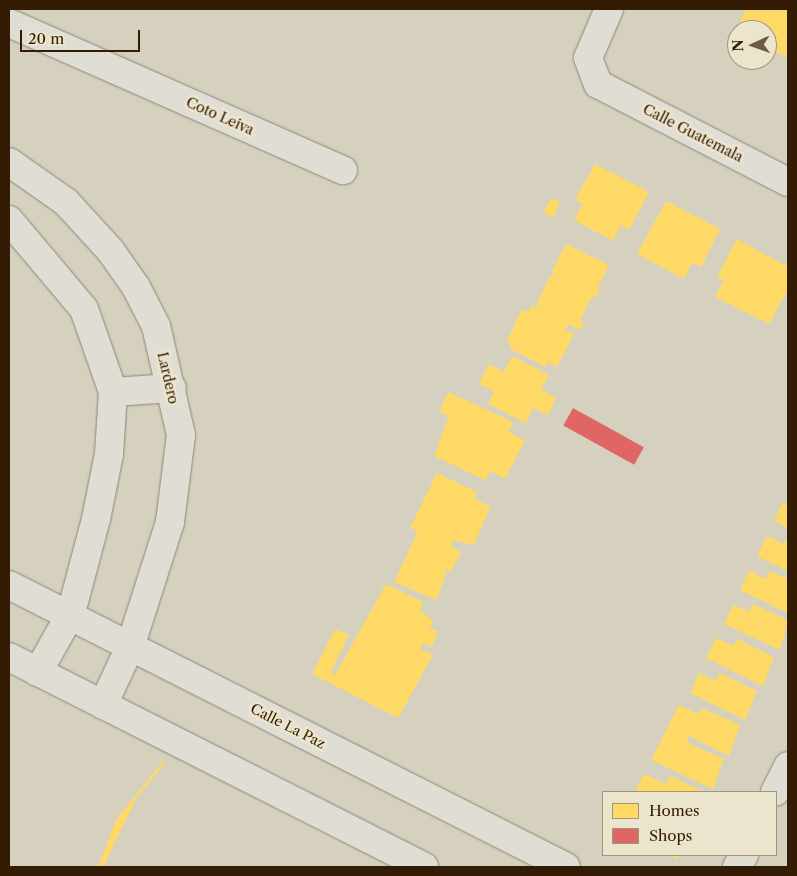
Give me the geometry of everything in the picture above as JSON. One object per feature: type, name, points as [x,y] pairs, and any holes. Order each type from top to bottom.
[{"type":"street","name":"Calle Guatemala","points":[[609,9],[588,58],[598,84],[788,182]]},
{"type":"street","name":"Coto Leiva","points":[[9,23],[343,170]]},
{"type":"street","name":"Lardero","points":[[9,162],[66,202],[110,250],[156,326],[172,388],[181,435],[178,482],[130,647],[103,705]]},
{"type":"street","points":[[9,220],[84,309],[113,392],[109,454],[71,613],[38,672]]},
{"type":"street","points":[[113,392],[172,388]]},
{"type":"street","name":"Calle La Paz","points":[[9,585],[71,613],[130,647],[566,867]]},
{"type":"street","points":[[9,657],[424,867]]},
{"type":"street","points":[[776,791],[788,766]]},
{"type":"street","points":[[737,867],[743,856]]},
{"type":"building: Homes","points":[[746,9],[788,9],[786,57],[777,52],[777,20],[740,20]]},
{"type":"building: Homes","points":[[595,164],[649,192],[629,230],[621,225],[613,241],[574,220],[583,204],[575,199]]},
{"type":"building: Homes","points":[[551,198],[560,202],[553,218],[543,212]]},
{"type":"building: Homes","points":[[666,201],[720,229],[701,267],[692,263],[684,279],[637,254]]},
{"type":"building: Homes","points":[[737,239],[788,267],[788,289],[769,324],[715,297],[724,280],[717,277]]},
{"type":"building: Homes","points":[[566,244],[609,265],[597,289],[600,290],[596,298],[592,296],[580,321],[584,323],[580,330],[568,324],[565,330],[574,334],[557,367],[548,362],[546,367],[509,348],[511,343],[507,341],[522,309],[528,312],[531,306],[543,308],[536,305],[550,276],[558,276],[551,273]]},
{"type":"building: Homes","points":[[512,356],[549,375],[541,390],[556,397],[548,415],[533,408],[526,423],[488,404],[494,391],[479,384],[489,364],[504,372]]},
{"type":"building: Homes","points":[[448,392],[513,422],[508,432],[525,440],[505,479],[490,471],[485,480],[434,456],[449,416],[439,412]]},
{"type":"building: Homes","points":[[437,473],[477,492],[474,498],[490,507],[474,545],[454,540],[451,547],[461,552],[451,572],[444,569],[446,575],[436,600],[394,582],[418,531],[410,528]]},
{"type":"building: Homes","points":[[783,502],[788,505],[788,528],[774,521]]},
{"type":"building: Homes","points":[[767,536],[784,544],[788,536],[788,571],[757,556]]},
{"type":"building: Homes","points":[[749,570],[766,579],[770,571],[788,579],[788,613],[740,590]]},
{"type":"building: Homes","points":[[386,584],[423,602],[420,610],[433,621],[430,628],[438,631],[432,647],[423,643],[420,649],[433,655],[398,718],[312,674],[335,629],[349,635],[331,672],[335,675]]},
{"type":"building: Homes","points":[[752,604],[788,620],[780,650],[724,624],[733,605],[749,612]]},
{"type":"building: Homes","points":[[716,638],[733,646],[737,639],[774,657],[763,686],[706,658]]},
{"type":"building: Homes","points":[[699,673],[716,681],[719,673],[757,691],[745,720],[690,693]]},
{"type":"building: Homes","points":[[679,705],[699,714],[702,708],[740,725],[729,756],[689,736],[686,742],[724,759],[713,789],[651,760]]},
{"type":"building: Homes","points":[[163,761],[165,763],[136,799],[103,867],[98,867],[116,820]]},
{"type":"building: Homes","points":[[644,774],[666,784],[670,776],[702,791],[636,791]]},
{"type":"building: Shops","points":[[573,408],[644,447],[634,465],[563,425]]}]
